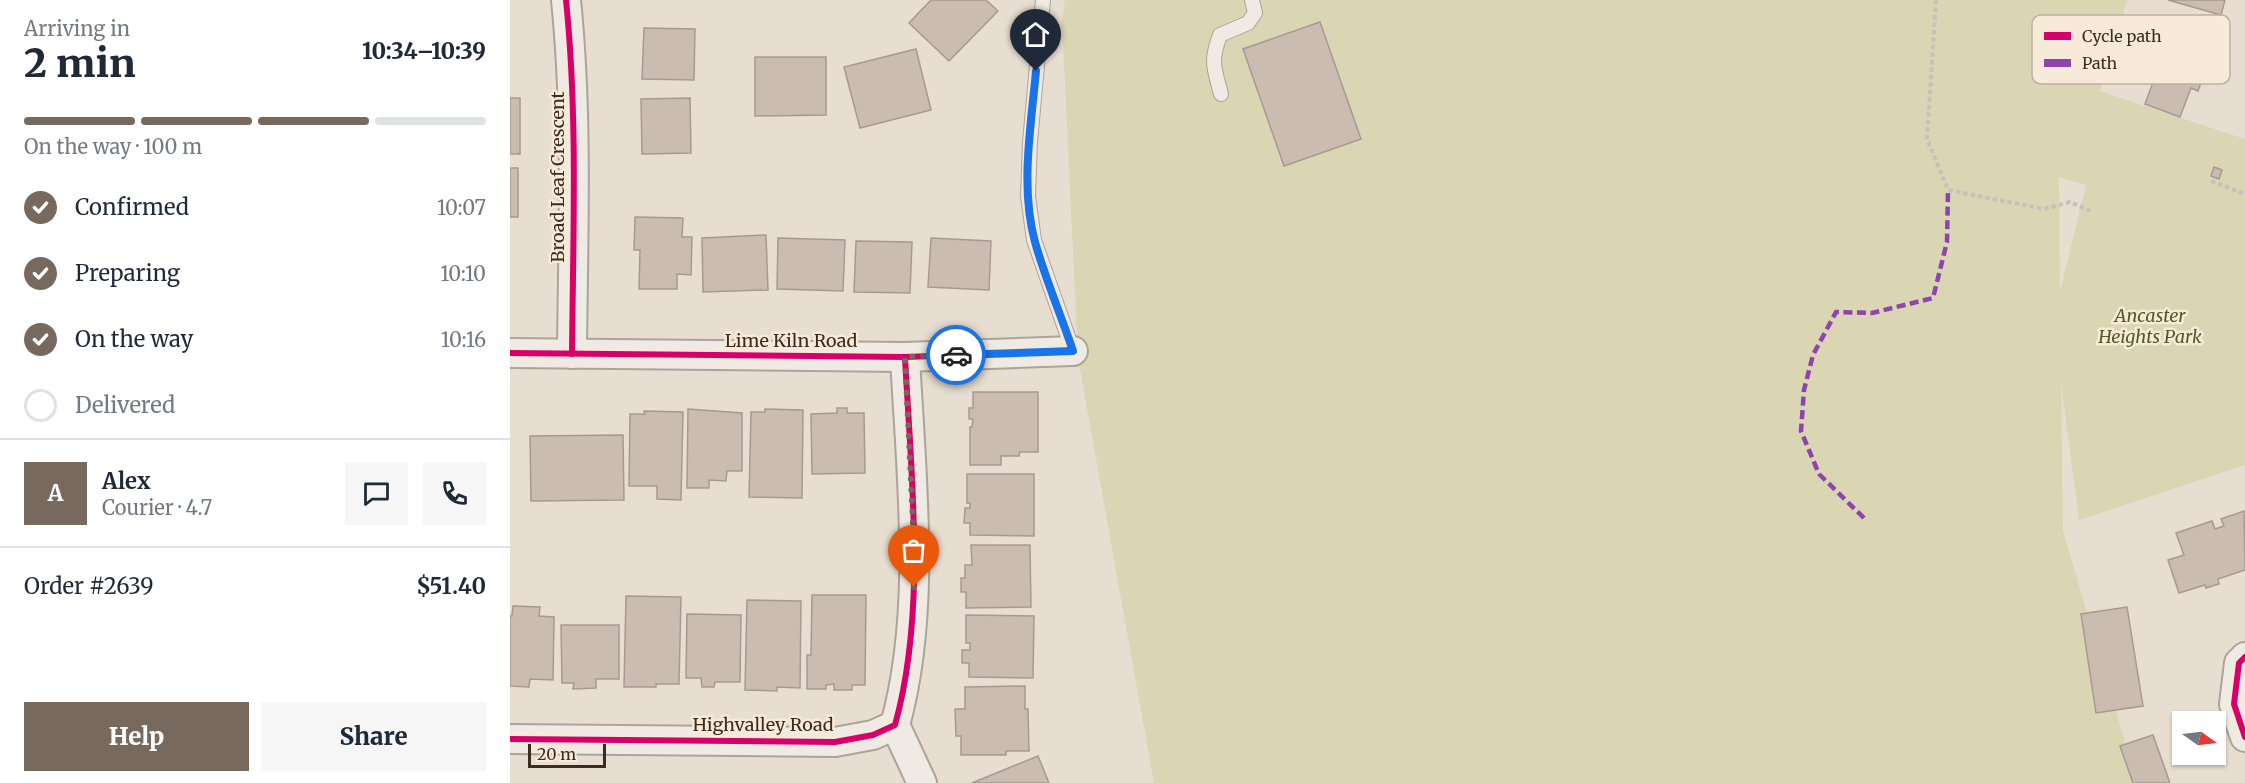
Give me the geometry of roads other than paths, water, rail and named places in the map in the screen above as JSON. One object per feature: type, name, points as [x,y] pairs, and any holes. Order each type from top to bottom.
[{"type":"street","name":"Broad Leaf Crescent","points":[[566,0],[572,57],[575,159],[572,354]]},
{"type":"street","name":"Lime Kiln Road","points":[[510,353],[905,357],[1073,351]]},
{"type":"street","points":[[905,357],[915,566],[905,684],[895,725],[922,783]]},
{"type":"street","points":[[2245,657],[2239,663],[2234,704],[2245,737]]},
{"type":"street","name":"Highvalley Road","points":[[510,739],[835,742],[873,735],[895,725]]},
{"type":"lane","points":[[1043,0],[1030,142],[1028,196],[1034,240],[1073,351]]},
{"type":"lane","points":[[1221,94],[1212,60],[1216,46],[1220,35],[1248,23],[1255,13],[1252,0]]},
{"type":"park label","name":"Ancaster Heights Park","points":[[2150,326]]}]
